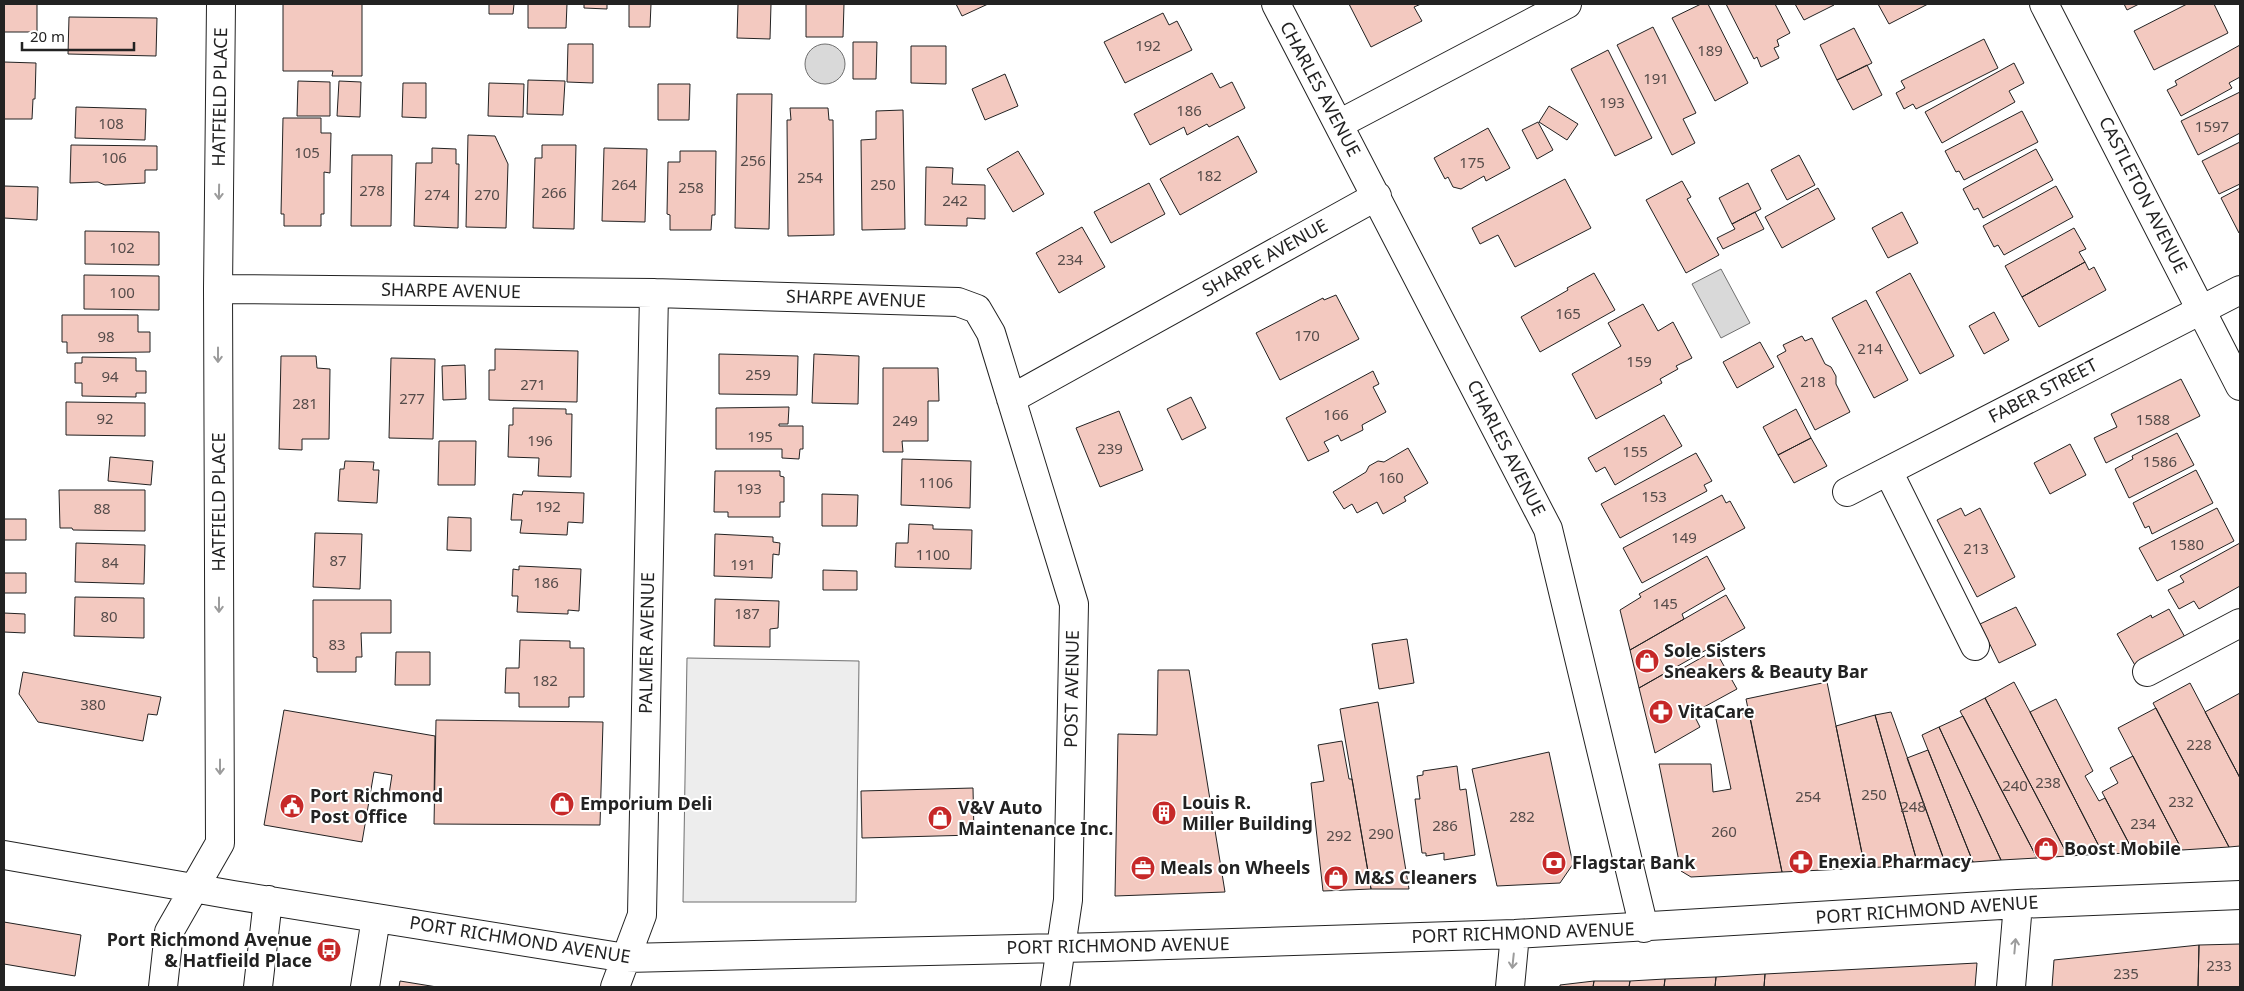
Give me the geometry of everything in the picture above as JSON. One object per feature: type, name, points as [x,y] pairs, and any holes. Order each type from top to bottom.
[{"type":"street","name":"HATFIELD PLACE","points":[[163,987],[170,932],[220,842],[218,289],[221,4]]},
{"type":"street","name":"CHARLES AVENUE","points":[[1276,4],[1548,529],[1644,928]]},
{"type":"street","points":[[1339,124],[1567,4]]},
{"type":"street","name":"CASTLETON AVENUE","points":[[2044,4],[2240,386]]},
{"type":"street","name":"SHARPE AVENUE","points":[[218,289],[654,293],[958,302],[977,309],[991,333],[1011,399],[1377,196]]},
{"type":"street","name":"FABER STREET","points":[[1846,492],[2240,290]]},
{"type":"street","name":"PALMER AVENUE","points":[[615,987],[642,915],[654,293]]},
{"type":"street","name":"POST AVENUE","points":[[1011,399],[1074,604],[1068,900],[1055,987]]},
{"type":"street","points":[[1888,471],[1975,646]]},
{"type":"street","points":[[2147,672],[2240,623]]},
{"type":"street","name":"PORT RICHMOND AVENUE","points":[[4,855],[193,888],[626,958],[1061,948],[1515,934],[1644,928],[2018,904],[2240,895]]},
{"type":"street","points":[[258,987],[268,900]]},
{"type":"street","points":[[2011,987],[2018,904]]},
{"type":"street","points":[[365,987],[376,918]]},
{"type":"street","points":[[1510,987],[1515,934]]},
{"type":"shaded area","points":[[829,44],[836,47],[842,53],[845,64],[844,72],[836,81],[829,84],[821,84],[814,81],[806,72],[805,60],[808,53],[817,45]]},
{"type":"shaded area","points":[[1721,269],[1750,323],[1721,338],[1692,284]]},
{"type":"shaded area","points":[[687,658],[859,661],[856,902],[683,902]]},
{"type":"building","points":[[4,4],[37,4],[37,32],[4,32]]},
{"type":"building","points":[[283,4],[362,4],[362,76],[332,76],[333,71],[283,71]]},
{"type":"building","points":[[489,4],[514,4],[513,14],[489,14]]},
{"type":"building","points":[[528,4],[567,4],[566,28],[528,28]]},
{"type":"building","points":[[584,4],[607,4],[607,9],[584,8]]},
{"type":"building","points":[[629,4],[651,4],[650,27],[629,27]]},
{"type":"building","points":[[738,4],[771,4],[770,39],[737,38]]},
{"type":"building","points":[[806,4],[844,4],[843,37],[806,37]]},
{"type":"building","points":[[956,4],[988,4],[962,16]]},
{"type":"building","points":[[1349,4],[1421,4],[1414,7],[1422,21],[1371,47]]},
{"type":"building","points":[[1701,4],[1708,4],[1748,83],[1715,101],[1672,18]]},
{"type":"building","points":[[1726,4],[1775,4],[1790,33],[1777,40],[1779,46],[1774,48],[1779,58],[1761,67],[1757,57],[1754,59]]},
{"type":"building","points":[[1795,4],[1833,4],[1834,5],[1804,20]]},
{"type":"building","points":[[1878,4],[1928,4],[1889,24]]},
{"type":"building","points":[[2124,4],[2139,4],[2127,10]]},
{"type":"building","points":[[2187,4],[2214,4],[2228,33],[2154,70],[2134,31]]},
{"type":"building","points":[[1163,13],[1169,25],[1177,21],[1192,50],[1125,83],[1104,42]]},
{"type":"building","points":[[69,17],[157,18],[156,56],[68,54]]},
{"type":"building","points":[[1653,27],[1696,113],[1683,119],[1695,143],[1672,155],[1617,45]]},
{"type":"building","points":[[1854,28],[1872,63],[1837,80],[1820,45]]},
{"type":"building","points":[[1984,39],[1998,68],[1916,109],[1913,104],[1904,109],[1896,93],[1905,88],[1901,81]]},
{"type":"building","points":[[853,42],[877,42],[876,79],[853,79]]},
{"type":"building","points":[[568,44],[593,44],[593,83],[567,82]]},
{"type":"building","points":[[2240,45],[2240,77],[2229,83],[2232,88],[2181,116],[2167,90],[2177,85],[2175,81]]},
{"type":"building","points":[[911,46],[946,46],[946,84],[911,83]]},
{"type":"building","points":[[1608,50],[1652,138],[1615,156],[1571,69]]},
{"type":"building","points":[[4,62],[36,63],[35,99],[33,99],[32,119],[4,119]]},
{"type":"building","points":[[2014,63],[2024,83],[2009,91],[2015,102],[1942,143],[1925,112]]},
{"type":"building","points":[[1867,65],[1882,95],[1853,110],[1837,80]]},
{"type":"building","points":[[1212,73],[1220,88],[1232,82],[1245,108],[1209,127],[1207,124],[1187,135],[1184,127],[1150,145],[1134,114]]},
{"type":"building","points":[[1005,74],[1018,106],[985,120],[972,89]]},
{"type":"building","points":[[528,80],[565,81],[563,115],[527,114]]},
{"type":"building","points":[[298,81],[330,82],[330,116],[297,116]]},
{"type":"building","points":[[339,81],[361,82],[360,117],[337,116]]},
{"type":"building","points":[[403,83],[426,83],[426,118],[402,117]]},
{"type":"building","points":[[489,83],[524,84],[523,117],[488,116]]},
{"type":"building","points":[[658,84],[690,84],[689,120],[658,120]]},
{"type":"building","points":[[2240,92],[2240,133],[2198,155],[2181,121]]},
{"type":"building","points":[[737,94],[772,94],[769,229],[735,228]]},
{"type":"building","points":[[1549,106],[1578,124],[1567,140],[1539,122]]},
{"type":"building","points":[[76,107],[146,109],[145,140],[75,138]]},
{"type":"building","points":[[790,108],[828,108],[829,120],[833,120],[834,235],[788,236],[787,120],[791,120]]},
{"type":"building","points":[[903,110],[905,229],[862,230],[861,140],[876,139],[876,111]]},
{"type":"building","points":[[2022,111],[2038,142],[1964,180],[1959,171],[1956,172],[1945,151]]},
{"type":"building","points":[[283,118],[321,118],[321,133],[331,133],[330,173],[324,172],[324,214],[321,214],[321,226],[284,226],[284,214],[281,214]]},
{"type":"building","points":[[1538,122],[1553,150],[1537,159],[1522,130]]},
{"type":"building","points":[[1488,128],[1510,168],[1486,181],[1484,176],[1461,189],[1453,187],[1448,177],[1445,179],[1434,158]]},
{"type":"building","points":[[468,135],[495,136],[508,164],[506,228],[466,227]]},
{"type":"building","points":[[1238,136],[1257,172],[1180,215],[1160,179]]},
{"type":"building","points":[[2240,142],[2240,184],[2219,194],[2202,161]]},
{"type":"building","points":[[71,145],[157,146],[157,170],[145,170],[145,183],[105,185],[98,182],[70,183]]},
{"type":"building","points":[[542,145],[576,145],[574,229],[533,228],[535,158],[542,158]]},
{"type":"building","points":[[432,148],[456,149],[456,164],[459,164],[458,228],[414,226],[416,163],[432,163]]},
{"type":"building","points":[[604,148],[647,149],[645,222],[602,221]]},
{"type":"building","points":[[2036,149],[2053,180],[1983,218],[1978,208],[1974,210],[1963,189]]},
{"type":"building","points":[[680,151],[716,151],[715,215],[712,215],[711,230],[670,230],[670,215],[667,214],[668,162],[680,162]]},
{"type":"building","points":[[1018,151],[1044,194],[1013,212],[987,169]]},
{"type":"building","points":[[352,155],[392,155],[391,226],[351,226]]},
{"type":"building","points":[[1799,155],[1815,185],[1787,200],[1771,170]]},
{"type":"building","points":[[926,167],[953,168],[952,184],[985,185],[985,219],[967,218],[967,226],[925,225]]},
{"type":"building","points":[[1565,179],[1591,228],[1515,267],[1498,235],[1480,244],[1472,228]]},
{"type":"building","points":[[1682,181],[1691,197],[1687,199],[1719,255],[1686,273],[1646,200]]},
{"type":"building","points":[[1149,183],[1165,214],[1111,243],[1094,212]]},
{"type":"building","points":[[1748,183],[1761,209],[1732,224],[1719,198]]},
{"type":"building","points":[[4,186],[38,187],[37,220],[4,218]]},
{"type":"building","points":[[2056,186],[2073,217],[2004,255],[1998,245],[1994,247],[1983,226]]},
{"type":"building","points":[[1818,188],[1835,219],[1782,248],[1765,217]]},
{"type":"building","points":[[2240,188],[2240,232],[2239,233],[2221,198]]},
{"type":"building","points":[[1755,212],[1764,229],[1723,249],[1717,238],[1735,229],[1732,224]]},
{"type":"building","points":[[1902,212],[1918,243],[1888,258],[1872,228]]},
{"type":"building","points":[[1082,227],[1105,267],[1059,293],[1036,253]]},
{"type":"building","points":[[2074,228],[2086,249],[2079,252],[2085,262],[2022,297],[2005,266]]},
{"type":"building","points":[[85,231],[159,232],[159,265],[85,264]]},
{"type":"building","points":[[2085,262],[2089,270],[2094,267],[2106,290],[2039,327],[2022,297]]},
{"type":"building","points":[[1594,273],[1615,310],[1540,352],[1521,317]]},
{"type":"building","points":[[1910,273],[1954,356],[1920,374],[1876,292]]},
{"type":"building","points":[[84,275],[159,276],[159,310],[84,309]]},
{"type":"building","points":[[1336,295],[1359,339],[1280,380],[1256,333],[1323,298],[1324,300]]},
{"type":"building","points":[[1866,300],[1908,380],[1874,398],[1832,318]]},
{"type":"building","points":[[1643,304],[1658,331],[1673,322],[1692,358],[1676,366],[1678,369],[1660,379],[1662,383],[1596,419],[1572,374],[1621,346],[1608,323]]},
{"type":"building","points":[[1994,312],[2009,340],[1984,354],[1969,326]]},
{"type":"building","points":[[62,315],[138,315],[138,332],[150,332],[150,352],[67,353],[67,342],[62,342]]},
{"type":"building","points":[[1802,336],[1805,341],[1812,338],[1825,364],[1831,367],[1836,376],[1836,384],[1850,412],[1815,430],[1777,356],[1786,351],[1783,345]]},
{"type":"building","points":[[1760,342],[1774,367],[1737,388],[1723,362]]},
{"type":"building","points":[[495,349],[578,351],[577,402],[489,400],[489,370],[495,370]]},
{"type":"building","points":[[719,354],[798,356],[797,395],[719,394]]},
{"type":"building","points":[[814,354],[859,356],[858,404],[812,403]]},
{"type":"building","points":[[281,356],[316,356],[317,368],[330,369],[329,439],[302,439],[302,450],[279,449]]},
{"type":"building","points":[[82,357],[136,358],[136,371],[146,371],[146,393],[136,393],[136,397],[82,396],[82,383],[75,383],[75,363],[82,363]]},
{"type":"building","points":[[391,358],[435,359],[433,439],[389,438]]},
{"type":"building","points":[[465,365],[466,399],[443,400],[442,366]]},
{"type":"building","points":[[883,368],[938,368],[939,401],[928,401],[928,441],[902,441],[903,452],[883,452]]},
{"type":"building","points":[[1373,371],[1379,384],[1373,387],[1386,412],[1362,425],[1363,430],[1341,441],[1338,435],[1324,442],[1329,451],[1308,461],[1286,418]]},
{"type":"building","points":[[2181,379],[2200,416],[2106,463],[2094,438],[2117,427],[2111,414]]},
{"type":"building","points":[[1191,397],[1206,428],[1182,440],[1167,409]]},
{"type":"building","points":[[66,402],[145,403],[145,436],[66,435]]},
{"type":"building","points":[[789,407],[788,424],[779,424],[779,426],[803,426],[803,449],[800,449],[799,459],[782,458],[782,449],[716,449],[716,408]]},
{"type":"building","points":[[513,408],[566,409],[566,414],[572,414],[571,477],[538,476],[539,458],[508,457],[509,425],[513,425]]},
{"type":"building","points":[[1796,409],[1811,438],[1778,455],[1763,427]]},
{"type":"building","points":[[1119,411],[1143,470],[1100,487],[1076,428]]},
{"type":"building","points":[[1664,415],[1682,446],[1615,485],[1605,467],[1596,472],[1588,458]]},
{"type":"building","points":[[2177,433],[2194,465],[2129,498],[2115,469],[2133,459],[2132,456]]},
{"type":"building","points":[[1811,438],[1827,466],[1794,483],[1778,455]]},
{"type":"building","points":[[439,441],[476,441],[475,485],[438,485]]},
{"type":"building","points":[[2070,444],[2086,475],[2050,494],[2034,463]]},
{"type":"building","points":[[1408,448],[1428,483],[1404,497],[1406,501],[1383,514],[1377,502],[1357,513],[1352,504],[1344,509],[1333,492],[1366,472],[1369,466],[1378,461],[1384,462]]},
{"type":"building","points":[[1696,453],[1712,481],[1704,485],[1707,491],[1620,538],[1601,504]]},
{"type":"building","points":[[110,457],[153,461],[151,485],[108,481]]},
{"type":"building","points":[[902,459],[971,461],[970,508],[901,505]]},
{"type":"building","points":[[345,461],[374,462],[373,470],[379,470],[377,503],[338,501],[340,469],[344,469]]},
{"type":"building","points":[[2196,470],[2213,503],[2152,534],[2149,526],[2145,528],[2133,503]]},
{"type":"building","points":[[715,471],[780,471],[780,476],[784,477],[784,502],[780,502],[780,517],[728,517],[728,512],[714,512]]},
{"type":"building","points":[[59,490],[145,490],[145,531],[73,530],[72,528],[60,528]]},
{"type":"building","points":[[523,491],[584,493],[583,523],[568,522],[567,535],[520,533],[522,520],[511,520],[513,494],[522,495]]},
{"type":"building","points":[[822,494],[858,495],[857,526],[822,526]]},
{"type":"building","points":[[1722,495],[1726,503],[1730,501],[1745,528],[1642,583],[1623,548]]},
{"type":"building","points":[[1961,508],[1965,516],[1980,508],[2015,577],[1977,597],[1937,520]]},
{"type":"building","points":[[2217,508],[2234,541],[2157,581],[2139,548]]},
{"type":"building","points":[[448,517],[471,518],[471,551],[447,550]]},
{"type":"building","points":[[4,519],[26,519],[26,540],[4,540]]},
{"type":"building","points":[[909,524],[933,525],[933,529],[972,530],[971,569],[895,567],[896,543],[908,543]]},
{"type":"building","points":[[315,533],[362,534],[360,589],[313,587]]},
{"type":"building","points":[[715,534],[773,537],[773,542],[780,543],[779,555],[773,554],[772,578],[714,576]]},
{"type":"building","points":[[76,543],[145,545],[144,584],[75,582]]},
{"type":"building","points":[[2240,543],[2240,586],[2199,609],[2194,601],[2179,609],[2168,590],[2184,582],[2180,576]]},
{"type":"building","points":[[1707,556],[1725,589],[1682,614],[1684,619],[1630,650],[1620,610],[1641,597],[1639,594]]},
{"type":"building","points":[[519,566],[581,569],[579,611],[568,610],[568,614],[517,612],[518,596],[512,596],[513,569],[519,570]]},
{"type":"building","points":[[823,570],[857,571],[857,590],[823,590]]},
{"type":"building","points":[[4,573],[26,573],[26,593],[4,593]]},
{"type":"building","points":[[1726,595],[1745,628],[1639,688],[1630,650]]},
{"type":"building","points":[[75,597],[144,598],[144,638],[74,636]]},
{"type":"building","points":[[715,599],[779,601],[778,628],[770,629],[770,647],[714,646]]},
{"type":"building","points":[[313,600],[391,600],[391,633],[361,633],[362,657],[356,657],[356,672],[317,672],[317,658],[313,657]]},
{"type":"building","points":[[2016,607],[2036,645],[1999,663],[1980,624]]},
{"type":"building","points":[[2169,609],[2186,639],[2136,667],[2117,634],[2151,615],[2152,618]]},
{"type":"building","points":[[4,613],[25,614],[25,633],[4,632]]},
{"type":"building","points":[[1407,639],[1414,683],[1379,689],[1372,644]]},
{"type":"building","points":[[520,640],[570,641],[570,648],[584,648],[584,697],[569,697],[569,707],[519,707],[519,693],[505,693],[506,668],[519,668]]},
{"type":"building","points":[[1715,650],[1737,689],[1693,713],[1700,727],[1655,753],[1639,688],[1667,672],[1669,676]]},
{"type":"building","points":[[396,652],[430,652],[430,685],[395,685]]},
{"type":"building","name":"Louis R. Miller Building","points":[[1158,670],[1189,670],[1225,892],[1115,896],[1118,734],[1157,735]]},
{"type":"building","points":[[23,672],[161,697],[157,715],[148,714],[143,741],[38,722],[19,694]]},
{"type":"building","points":[[1827,682],[1865,868],[1782,872],[1746,699]]},
{"type":"building","points":[[2014,682],[2103,854],[2068,856],[1985,698]]},
{"type":"building","points":[[2190,683],[2240,778],[2240,846],[2229,847],[2153,703]]},
{"type":"building","points":[[2240,693],[2240,778],[2205,712]]},
{"type":"building","points":[[1985,698],[2068,856],[2037,858],[1960,711]]},
{"type":"building","points":[[2056,699],[2093,771],[2085,776],[2099,801],[2105,798],[2134,853],[2103,854],[2030,712]]},
{"type":"building","points":[[1378,702],[1409,889],[1371,889],[1340,709]]},
{"type":"building","points":[[2156,708],[2229,847],[2182,850],[2118,728]]},
{"type":"building","points":[[284,710],[435,736],[434,802],[389,794],[392,775],[374,772],[362,842],[264,825]]},
{"type":"building","points":[[1749,712],[1782,872],[1691,877],[1681,871],[1659,764],[1711,764],[1713,792],[1731,789],[1716,719]]},
{"type":"building","points":[[1891,712],[1946,863],[1918,865],[1875,715]]},
{"type":"building","points":[[1875,715],[1918,865],[1865,868],[1836,726]]},
{"type":"building","points":[[1963,716],[2037,858],[2001,860],[1939,727]]},
{"type":"building","points":[[436,720],[603,722],[600,825],[434,824]]},
{"type":"building","points":[[1939,727],[2001,860],[1973,862],[1922,735]]},
{"type":"building","points":[[1342,741],[1349,779],[1352,779],[1371,889],[1323,891],[1311,783],[1324,781],[1318,745]]},
{"type":"building","points":[[1928,750],[1973,862],[1946,863],[1943,857],[1907,758]]},
{"type":"building","points":[[1549,752],[1573,864],[1560,883],[1497,886],[1472,769]]},
{"type":"building","points":[[2133,756],[2182,850],[2134,853],[2102,792],[2118,783],[2110,768]]},
{"type":"building","points":[[1457,766],[1460,790],[1466,789],[1475,855],[1444,860],[1444,853],[1426,856],[1426,853],[1422,853],[1415,799],[1420,799],[1417,776],[1423,775],[1423,771]]},
{"type":"building","points":[[973,788],[974,835],[862,838],[861,791]]},
{"type":"building","points":[[4,922],[81,935],[75,976],[4,964]]},
{"type":"building","points":[[2240,944],[2240,987],[2198,987],[2199,945]]},
{"type":"building","points":[[2199,945],[2198,987],[2052,987],[2054,960]]},
{"type":"building","points":[[1977,963],[1975,987],[1764,987],[1765,974]]},
{"type":"building","points":[[1765,974],[1764,987],[1715,987],[1716,977]]},
{"type":"building","points":[[1716,977],[1715,987],[1664,987],[1665,979]]},
{"type":"building","points":[[1665,979],[1664,987],[1629,987],[1630,981]]},
{"type":"building","points":[[400,981],[437,987],[399,987]]},
{"type":"building","points":[[1594,981],[1630,981],[1629,987],[1593,987]]},
{"type":"building","points":[[1594,981],[1593,987],[1560,987],[1560,985]]},
{"type":"place","name":"Sole Sisters Sneakers & Beauty Bar","points":[[1647,661]]},
{"type":"place","name":"VitaCare","points":[[1661,712]]},
{"type":"place","name":"Emporium Deli","points":[[562,804]]},
{"type":"place","name":"Port Richmond Post Office","points":[[292,806]]},
{"type":"place","name":"Louis R. Miller Building","points":[[1164,813]]},
{"type":"place","name":"V&V Auto Maintenance Inc.","points":[[940,818]]},
{"type":"place","name":"Boost Mobile","points":[[2046,849]]},
{"type":"place","name":"Enexia Pharmacy","points":[[1801,862]]},
{"type":"place","name":"Flagstar Bank","points":[[1554,863]]},
{"type":"place","name":"Meals on Wheels","points":[[1143,868]]},
{"type":"place","name":"M&S Cleaners","points":[[1336,878]]},
{"type":"place","name":"Port Richmond Avenue & Hatfieild Place","points":[[329,950]]}]
